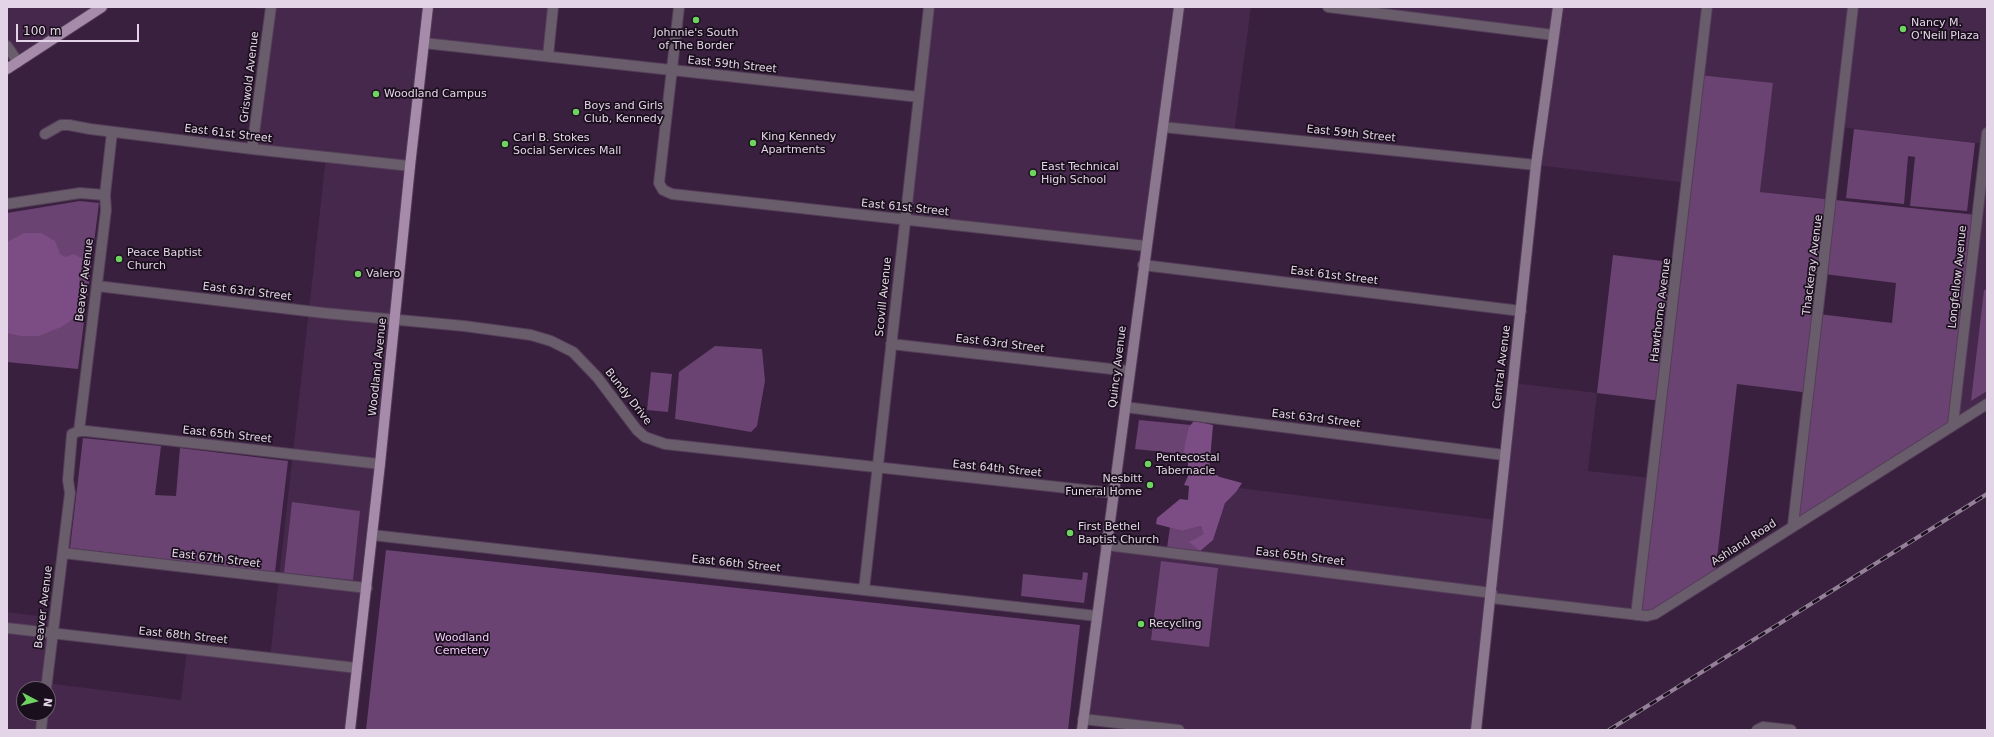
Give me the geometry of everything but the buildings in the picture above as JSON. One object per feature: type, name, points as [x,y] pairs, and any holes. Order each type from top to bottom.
[{"type":"main road","points":[[7,70],[102,7]]},
{"type":"main road","name":"Woodland Avenue","points":[[350,730],[367,588],[410,166],[428,7]]},
{"type":"street","name":"Griswold Avenue","points":[[252,149],[271,7]]},
{"type":"street","points":[[548,56],[553,7]]},
{"type":"street","points":[[670,71],[679,7]]},
{"type":"street","name":"Scovill Avenue","points":[[864,590],[904,220],[929,7]]},
{"type":"street","name":"Quincy Avenue","points":[[1082,730],[1143,265],[1179,7]]},
{"type":"street","points":[[1328,7],[1554,35]]},
{"type":"street","name":"Central Avenue","points":[[1476,730],[1536,165],[1558,7]]},
{"type":"street","name":"Hawthorne Avenue","points":[[1636,615],[1707,7]]},
{"type":"street","name":"Thackeray Avenue","points":[[1793,525],[1854,7]]},
{"type":"street","name":"East 59th Street","points":[[424,43],[919,97]]},
{"type":"street","points":[[7,46],[18,62]]},
{"type":"street","name":"East 61st Street","points":[[670,71],[659,183],[663,190],[672,194],[1146,246]]},
{"type":"street","name":"East 61st Street","points":[[46,134],[61,125],[69,125],[112,132],[252,149],[410,166]]},
{"type":"street","name":"East 59th Street","points":[[1163,126],[1536,165]]},
{"type":"street","name":"Beaver Avenue","points":[[47,681],[70,493],[68,480],[97,286],[106,210],[105,195],[112,132]]},
{"type":"street","name":"Longfellow Avenue","points":[[1953,424],[1987,133]]},
{"type":"street","points":[[7,204],[80,193],[105,195]]},
{"type":"street","name":"East 61st Street","points":[[1143,265],[1521,311]]},
{"type":"street","name":"East 63rd Street","points":[[97,286],[324,313],[394,319]]},
{"type":"street","name":"Bundy Drive","points":[[394,319],[531,335],[551,341],[573,352],[586,363],[645,437],[665,444],[878,468]]},
{"type":"street","name":"East 63rd Street","points":[[891,344],[1129,371]]},
{"type":"street","name":"Ashland Road","points":[[1491,595],[1636,615],[1647,616],[1655,614],[1793,525],[1874,476],[1953,424],[1987,404]]},
{"type":"street","name":"East 63rd Street","points":[[1125,407],[1504,455]]},
{"type":"street","name":"East 65th Street","points":[[76,432],[380,464]]},
{"type":"street","name":"East 64th Street","points":[[878,468],[1114,493]]},
{"type":"street","name":"East 66th Street","points":[[372,535],[1097,616]]},
{"type":"street","name":"East 65th Street","points":[[1106,545],[1491,595]]},
{"type":"street","name":"East 67th Street","points":[[63,553],[367,588]]},
{"type":"street","name":"East 68th Street","points":[[7,628],[357,668]]},
{"type":"street","points":[[1083,719],[1179,730]]},
{"type":"street","points":[[1757,730],[1763,727],[1791,730]]},
{"type":"shaded area","points":[[7,7],[102,7],[7,69]]},
{"type":"shaded area","points":[[242,7],[553,7],[548,56],[424,43],[350,730],[7,730],[7,612],[55,618],[47,681],[16,681],[16,721],[56,721],[56,684],[181,700],[187,648],[270,658],[326,157],[252,149],[270,10]]},
{"type":"shaded area","name":"East Technical High School","points":[[929,7],[1251,7],[1234,134],[1163,127],[1146,246],[904,220]]},
{"type":"shaded area","points":[[1328,7],[1987,7],[1987,404],[1953,424],[1985,144],[1840,127],[1832,199],[1760,192],[1773,83],[1688,183],[1536,165],[1554,35]]},
{"type":"shaded area","points":[[24,233],[41,233],[55,241],[60,254],[65,257],[74,254],[83,259],[79,280],[79,308],[75,318],[61,327],[39,336],[21,336],[7,333],[7,242]]},
{"type":"shaded area","points":[[1513,383],[1597,393],[1588,471],[1652,478],[1636,615],[1491,598],[1476,730],[1160,730],[1083,719],[1106,545],[1190,555],[1199,483],[1498,520]]},
{"type":"shaded area","points":[[1194,421],[1213,425],[1209,471],[1220,477],[1242,483],[1236,492],[1225,503],[1213,540],[1200,551],[1189,542],[1204,534],[1201,526],[1183,531],[1156,524],[1157,518],[1180,499],[1188,500],[1189,486],[1184,485],[1188,476],[1188,462],[1183,456],[1188,428]]},
{"type":"green space","points":[[1699,75],[1773,83],[1760,192],[1977,215],[1953,424],[1793,525],[1810,393],[1737,384],[1715,576],[1655,614],[1636,615],[1661,401],[1597,393],[1613,255],[1678,263]],"holes":[[[1824,274],[1896,283],[1892,323],[1819,314]]]},
{"type":"green space","points":[[1854,129],[1975,143],[1967,211],[1910,206],[1915,157],[1908,156],[1904,204],[1846,198]]},
{"type":"green space","points":[[80,201],[99,203],[78,369],[7,362],[7,213]]},
{"type":"green space","points":[[1984,290],[1987,290],[1987,391],[1971,401]]},
{"type":"green space","points":[[715,346],[762,349],[765,381],[757,426],[751,432],[675,419],[679,372]]},
{"type":"green space","points":[[651,372],[672,374],[668,412],[647,410]]},
{"type":"green space","points":[[1139,420],[1191,425],[1188,428],[1184,454],[1135,449]]},
{"type":"green space","points":[[83,438],[161,446],[155,495],[176,496],[180,448],[288,461],[275,572],[70,548]]},
{"type":"green space","points":[[292,502],[360,511],[353,580],[284,573]]},
{"type":"green space","points":[[1201,526],[1205,534],[1190,542],[1200,551],[1167,548],[1170,527],[1183,531]]},
{"type":"green space","name":"Woodland Cemetery","points":[[386,550],[1080,625],[1068,730],[366,730]]},
{"type":"green space","points":[[1161,561],[1218,568],[1209,647],[1151,640]]},
{"type":"green space","points":[[1083,572],[1088,573],[1084,603],[1021,596],[1023,574],[1082,580]]},
{"type":"railway","points":[[1609,730],[1987,494]]},
{"type":"place","name":"Johnnie's South of The Border","points":[[696,20]]},
{"type":"place","name":"Nancy M. O'Neill Plaza","points":[[1903,29]]},
{"type":"place","name":"Woodland Campus","points":[[376,94]]},
{"type":"place","name":"Boys and Girls Club, Kennedy","points":[[576,112]]},
{"type":"place","name":"King Kennedy Apartments","points":[[753,143]]},
{"type":"place","name":"Carl B. Stokes Social Services Mall","points":[[505,144]]},
{"type":"place","name":"East Technical High School","points":[[1033,173]]},
{"type":"place","name":"Peace Baptist Church","points":[[119,259]]},
{"type":"place","name":"Valero","points":[[358,274]]},
{"type":"place","name":"Pentecostal Tabernacle","points":[[1148,464]]},
{"type":"place","name":"Nesbitt Funeral Home","points":[[1150,485]]},
{"type":"place","name":"First Bethel Baptist Church","points":[[1070,533]]},
{"type":"place","name":"Recycling","points":[[1141,624]]}]
